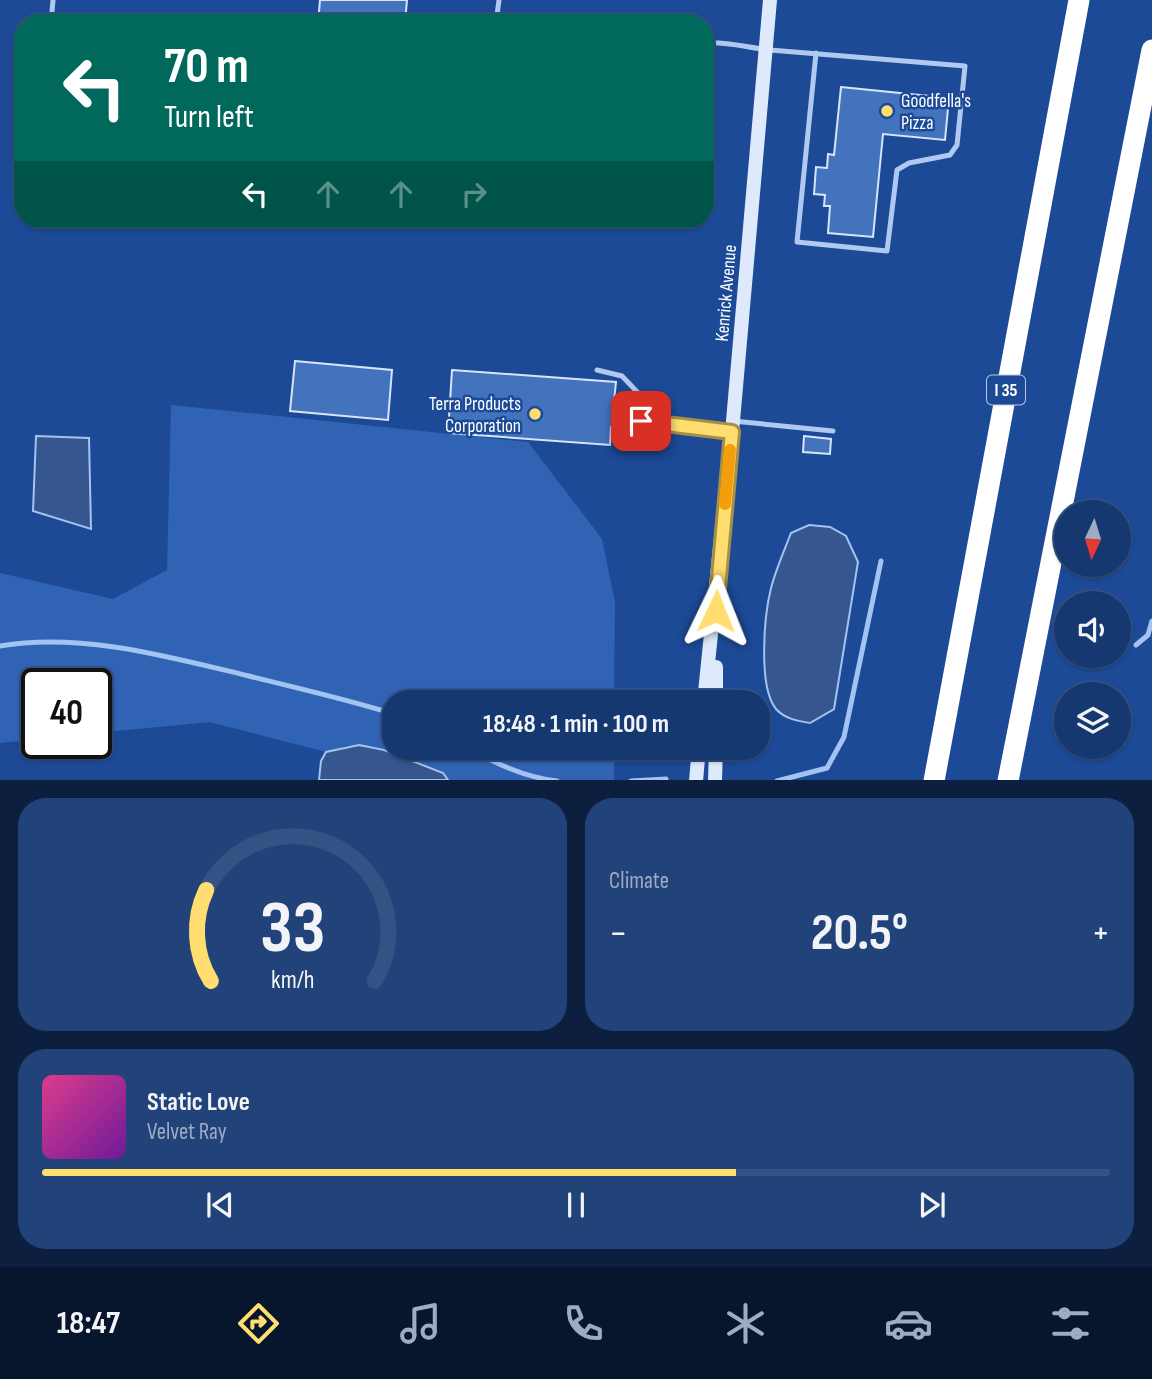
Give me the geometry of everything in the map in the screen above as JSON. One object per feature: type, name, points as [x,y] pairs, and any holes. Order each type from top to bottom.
[{"type":"highway","name":"I 35","points":[[934,780],[1077,0]]},
{"type":"highway","points":[[1008,780],[1152,50]]},
{"type":"street","name":"Kenrick Avenue","points":[[705,690],[770,0]]},
{"type":"street","name":"Kenrick Avenue","points":[[716,589],[716,690]]},
{"type":"street","points":[[696,780],[698,760]]},
{"type":"street","points":[[716,760],[716,780]]},
{"type":"lane","points":[[714,42],[765,50],[816,54],[965,66],[957,145],[950,155],[909,163],[897,170],[887,251],[797,242],[816,54]]},
{"type":"lane","points":[[597,370],[622,376],[642,397],[639,445]]},
{"type":"lane","points":[[641,421],[833,431]]},
{"type":"shaded area","points":[[171,405],[528,442],[602,539],[615,602],[614,690],[382,690],[382,756],[347,746],[326,752],[210,722],[112,731],[112,668],[21,668],[21,741],[0,743],[0,573],[113,599],[167,570]]},
{"type":"shaded area","points":[[36,436],[89,438],[91,529],[33,511]]},
{"type":"shaded area","points":[[809,525],[830,527],[846,536],[858,562],[834,709],[810,723],[788,717],[776,709],[770,699],[765,668],[768,600],[791,533]]},
{"type":"shaded area","points":[[359,745],[382,750],[382,760],[410,760],[443,773],[448,780],[319,780],[321,761],[326,752]]},
{"type":"shaded area","points":[[397,760],[614,760],[614,780],[448,780],[443,773]]},
{"type":"building","points":[[320,0],[407,0],[406,14],[319,14]]},
{"type":"building","points":[[841,87],[949,98],[945,140],[883,134],[873,237],[828,233],[830,206],[824,206],[825,195],[814,194],[816,167],[827,168],[828,154],[834,155]]},
{"type":"building","points":[[295,361],[392,370],[388,420],[290,411]]},
{"type":"building","name":"Terra Products Corporation","points":[[452,370],[616,382],[614,401],[622,401],[620,427],[611,427],[610,445],[448,433]]},
{"type":"building","points":[[804,436],[831,439],[830,454],[803,452]]},
{"type":"waterway","points":[[781,780],[827,768],[844,737],[881,561]]},
{"type":"waterway","points":[[1136,645],[1148,635],[1152,621]]},
{"type":"waterway","points":[[0,646],[62,642],[157,654],[382,711]]},
{"type":"waterway","points":[[492,760],[533,776],[552,780]]},
{"type":"waterway","points":[[648,780],[666,779]]},
{"type":"slow traffic","points":[[725,504],[730,450]]},
{"type":"place","name":"Goodfella's Pizza","points":[[887,111]]},
{"type":"place","name":"Terra Products Corporation","points":[[535,414]]},
{"type":"route","points":[[641,421],[732,432],[716,611]]}]
